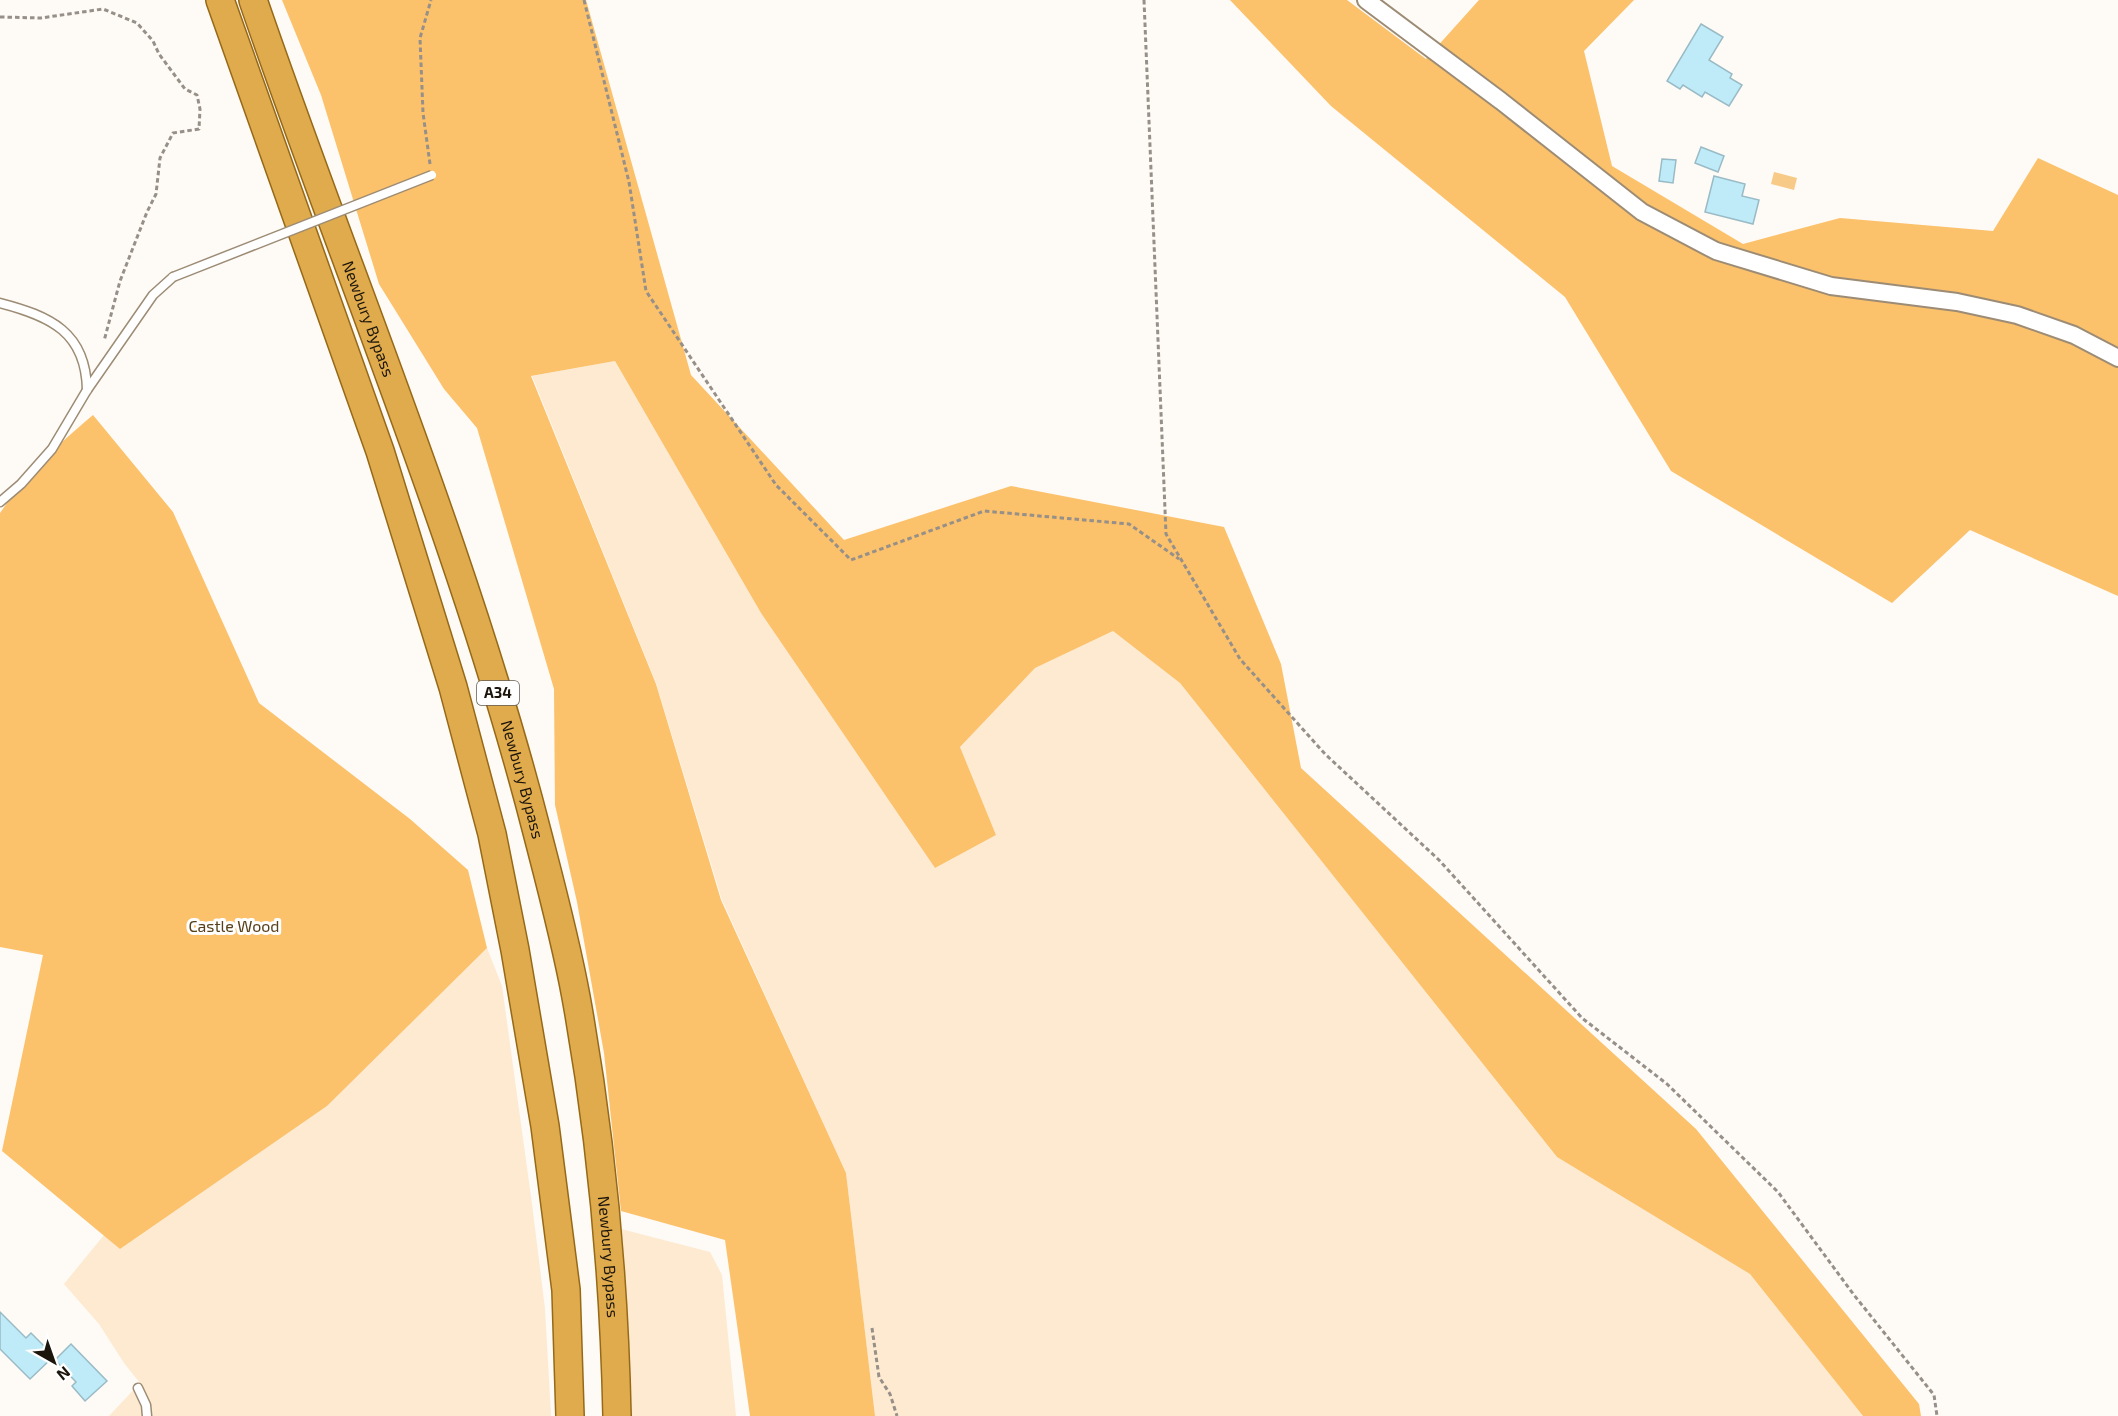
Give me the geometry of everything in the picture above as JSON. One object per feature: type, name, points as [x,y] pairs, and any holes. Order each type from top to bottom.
[{"type":"highway","name":"Newbury Bypass","points":[[220,0],[380,451],[453,687],[492,834],[518,961],[545,1126],[566,1290],[570,1416]]},
{"type":"highway","name":"Newbury Bypass","points":[[253,0],[459,572],[498,694],[552,891],[576,995],[592,1101],[611,1285],[617,1416]]},
{"type":"street","points":[[1366,0],[1501,101],[1642,212],[1716,251],[1831,286],[1957,302],[2018,315],[2074,335],[2118,358]]},
{"type":"lane","points":[[0,502],[21,484],[52,449],[87,390],[153,295],[173,276],[432,175]]},
{"type":"lane","points":[[0,303],[24,309],[43,318],[73,339],[87,369],[87,390]]},
{"type":"lane","points":[[138,1388],[146,1405],[147,1416]]},
{"type":"path","points":[[431,0],[420,38],[423,113],[432,175]]},
{"type":"path","points":[[584,0],[628,182],[646,291],[776,485],[851,560],[984,512],[1129,524],[1181,560]]},
{"type":"path","points":[[1144,0],[1166,534],[1240,659],[1325,754],[1439,860],[1582,1018],[1667,1084],[1778,1192],[1854,1295],[1934,1395],[1937,1416]]},
{"type":"path","points":[[0,17],[41,18],[103,9],[137,23],[153,41],[159,54],[185,89],[196,95],[200,109],[199,129],[173,133],[160,158],[156,194],[120,281],[101,349]]},
{"type":"path","points":[[872,1328],[879,1377],[890,1394],[897,1416]]},
{"type":"shaded area","points":[[1774,172],[1797,178],[1794,190],[1771,184]]},
{"type":"shaded area","points":[[615,361],[761,613],[935,868],[996,835],[960,747],[1035,668],[1113,631],[1180,683],[1557,1157],[1750,1274],[1863,1416],[875,1416],[846,1173],[722,900],[656,683],[532,376]]},
{"type":"shaded area","points":[[487,948],[502,986],[532,1204],[545,1309],[551,1416],[109,1416],[140,1383],[99,1324],[64,1284],[104,1235],[120,1249],[327,1106]]},
{"type":"shaded area","points":[[621,1229],[710,1252],[722,1275],[736,1416],[629,1416]]},
{"type":"green space","points":[[282,0],[586,0],[691,375],[844,540],[1011,486],[1224,527],[1281,664],[1301,768],[1696,1129],[1919,1404],[1921,1416],[1863,1416],[1750,1274],[1557,1157],[1180,683],[1113,631],[1035,668],[960,747],[996,835],[935,868],[761,613],[615,361],[531,376],[656,684],[721,900],[846,1173],[875,1416],[750,1416],[725,1240],[621,1211],[604,1053],[577,902],[555,805],[554,689],[477,428],[444,389],[379,284],[321,95]]},
{"type":"green space","points":[[1230,0],[1347,0],[1426,59],[1479,0],[1634,0],[1584,51],[1612,166],[1743,244],[1840,218],[1993,231],[2038,158],[2118,195],[2118,596],[1970,530],[1892,603],[1671,471],[1565,297],[1331,106]]},
{"type":"green space","name":"Castle Wood","points":[[93,415],[173,512],[259,703],[410,819],[468,870],[487,948],[327,1106],[120,1249],[2,1151],[43,955],[0,947],[0,513],[43,461]]},
{"type":"building","points":[[1701,24],[1723,37],[1709,60],[1732,74],[1730,78],[1742,85],[1729,106],[1705,92],[1702,97],[1683,85],[1680,89],[1667,81]]},
{"type":"building","points":[[1701,147],[1724,156],[1718,172],[1695,163]]},
{"type":"building","points":[[1662,159],[1676,160],[1673,183],[1659,181]]},
{"type":"building","points":[[1714,176],[1745,184],[1742,196],[1759,200],[1753,224],[1705,212]]},
{"type":"building","points":[[0,1312],[26,1338],[31,1333],[54,1356],[30,1379],[0,1349]]},
{"type":"building","points":[[71,1344],[107,1381],[85,1401],[72,1386],[76,1382],[55,1360]]}]
